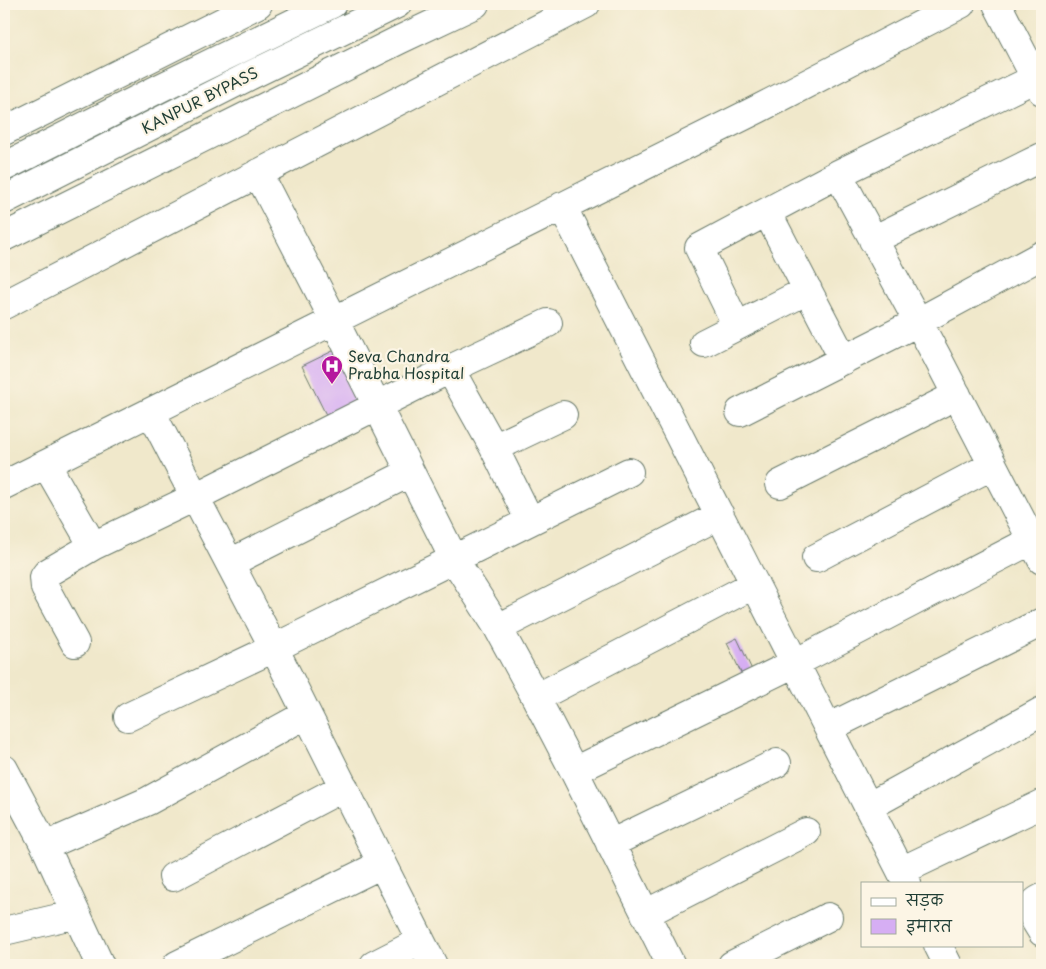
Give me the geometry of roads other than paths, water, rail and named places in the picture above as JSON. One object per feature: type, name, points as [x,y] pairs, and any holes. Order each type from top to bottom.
[{"type":"main road","points":[[4,131],[258,4]]},
{"type":"main road","name":"KANPUR BYPASS","points":[[4,167],[332,4]]},
{"type":"main road","name":"KANPUR BYPASS","points":[[4,200],[249,76],[397,4]]},
{"type":"main road","points":[[4,237],[390,44],[475,4]]},
{"type":"main road","points":[[4,304],[586,4]]},
{"type":"main road","points":[[4,485],[758,109],[961,4]]},
{"type":"main road","points":[[737,326],[699,248],[838,174],[1038,75],[997,4]]},
{"type":"main road","points":[[873,240],[1042,157]]},
{"type":"main road","points":[[258,173],[454,559],[498,628],[536,698],[671,965]]},
{"type":"main road","points":[[574,771],[795,663],[1037,550],[957,395],[838,174]]},
{"type":"main road","points":[[562,206],[904,877],[1042,804]]},
{"type":"main road","points":[[766,212],[844,360]]},
{"type":"main road","points":[[740,412],[918,322],[1042,255]]},
{"type":"main road","points":[[704,343],[808,290]]},
{"type":"main road","points":[[75,643],[44,588],[44,577],[47,573],[93,546],[548,322]]},
{"type":"main road","points":[[450,370],[494,448],[530,521]]},
{"type":"main road","points":[[780,484],[957,395]]},
{"type":"main road","points":[[151,412],[274,648],[427,953],[374,965]]},
{"type":"main road","points":[[494,448],[563,415]]},
{"type":"main road","points":[[46,464],[93,546]]},
{"type":"main road","points":[[816,558],[993,465]]},
{"type":"main road","points":[[230,564],[409,472]]},
{"type":"main road","points":[[128,717],[274,648],[629,472]]},
{"type":"main road","points":[[498,628],[720,515]]},
{"type":"main road","points":[[536,698],[755,584]]},
{"type":"main road","points":[[828,728],[1042,622]]},
{"type":"main road","points":[[868,806],[1042,711]]},
{"type":"main road","points":[[45,846],[148,801],[307,714]]},
{"type":"main road","points":[[610,844],[777,763]]},
{"type":"main road","points":[[4,768],[45,846],[100,965]]},
{"type":"main road","points":[[173,877],[344,787]]},
{"type":"main road","points":[[645,914],[806,832]]},
{"type":"main road","points":[[177,965],[382,864]]},
{"type":"main road","points":[[1042,898],[1034,902],[1031,908],[1032,914],[1042,932]]},
{"type":"main road","points":[[4,931],[76,914]]},
{"type":"main road","points":[[732,965],[828,917]]},
{"type":"main road","points":[[938,946],[948,965]]},
{"type":"place","name":"Seva Chandra Prabha Hospital","points":[[332,385]]}]
